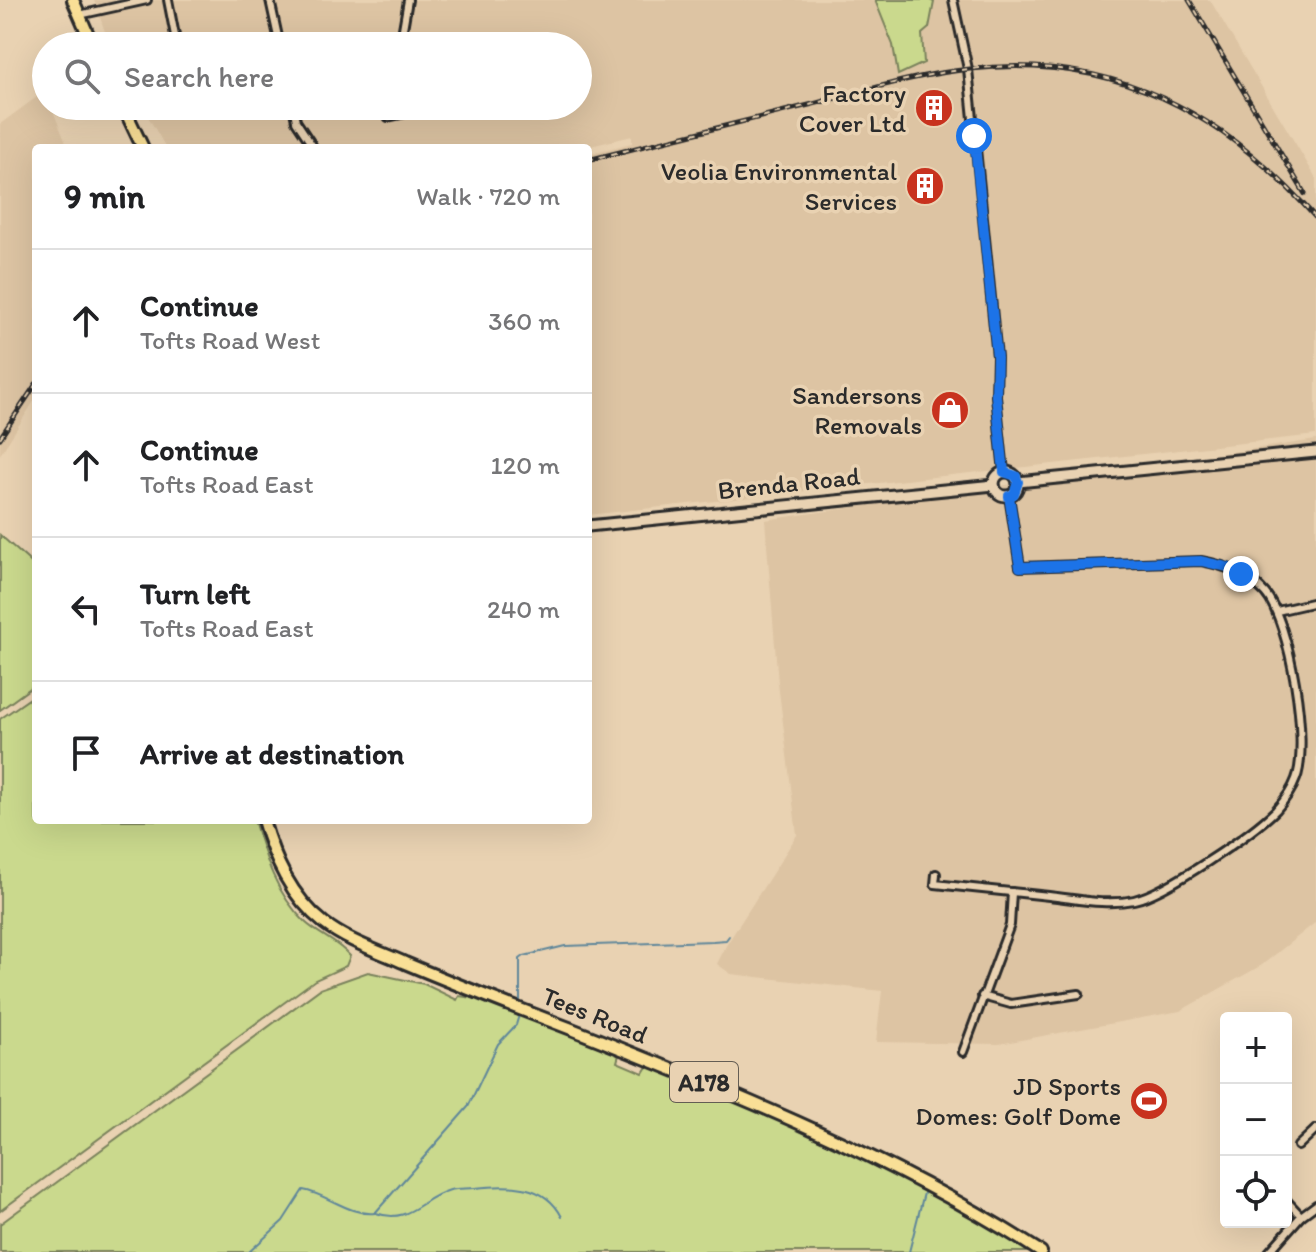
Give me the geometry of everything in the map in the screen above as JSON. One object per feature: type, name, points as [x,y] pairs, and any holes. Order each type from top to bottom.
[{"type":"main road","points":[[73,0],[87,32]]},
{"type":"main road","points":[[130,120],[141,144]]},
{"type":"main road","points":[[1018,482],[1316,452]]},
{"type":"main road","points":[[1004,472],[1016,476],[1018,482],[1014,494],[1009,496],[1000,495],[994,485],[1004,472]]},
{"type":"main road","name":"Brenda Road","points":[[592,526],[994,485]]},
{"type":"main road","name":"Tees Road","points":[[264,824],[287,881],[315,915],[343,935],[796,1120],[905,1174],[1041,1252]]},
{"type":"street","points":[[79,15],[147,0]]},
{"type":"street","points":[[168,0],[174,32]]},
{"type":"street","points":[[270,0],[277,32]]},
{"type":"street","points":[[402,32],[408,0]]},
{"type":"street","points":[[953,0],[968,69],[997,357],[996,396],[1004,472]]},
{"type":"street","points":[[296,120],[311,144]]},
{"type":"street","points":[[936,874],[935,884],[1094,901],[1136,899],[1178,879],[1253,830],[1276,809],[1296,781],[1301,763],[1302,743],[1277,611],[1256,584],[1214,563],[1020,567],[1009,496]]},
{"type":"street","points":[[1277,611],[1316,602]]},
{"type":"street","points":[[963,1052],[1010,925],[1012,892]]},
{"type":"street","points":[[982,996],[1011,1004],[1079,994]]},
{"type":"street","points":[[1298,1146],[1316,1129]]},
{"type":"street","points":[[1269,1252],[1301,1216],[1316,1205]]},
{"type":"street","points":[[1292,1206],[1301,1216]]},
{"type":"shaded area","points":[[94,0],[1210,0],[1316,178],[1316,435],[592,515],[592,153],[632,143],[632,136],[592,146],[164,144],[150,120],[592,120],[592,32],[105,32]]},
{"type":"shaded area","points":[[32,101],[32,120],[57,120],[66,144],[32,144],[32,404],[0,455],[0,124]]},
{"type":"shaded area","points":[[1316,440],[1316,922],[1262,965],[1180,1011],[999,1044],[876,1042],[882,991],[731,974],[717,964],[797,835],[778,683],[765,520]]},
{"type":"green space","points":[[875,0],[934,2],[929,28],[922,34],[924,63],[898,75],[893,45]]},
{"type":"green space","points":[[0,535],[32,563],[32,687],[0,710]]},
{"type":"green space","points":[[32,697],[32,824],[255,824],[267,861],[286,899],[305,922],[350,956],[346,966],[315,980],[0,1211],[0,719]]},
{"type":"green space","points":[[368,972],[424,984],[457,1000],[459,996],[488,1000],[620,1051],[617,1062],[643,1073],[648,1065],[653,1065],[817,1134],[951,1204],[1031,1252],[0,1252],[0,1224],[320,989]]},
{"type":"waterway","points":[[520,1001],[520,959],[524,956],[565,946],[713,941],[726,940],[729,936]]},
{"type":"waterway","points":[[249,1252],[283,1221],[303,1190],[357,1211],[375,1213],[468,1107],[498,1044],[516,1025],[519,1015]]},
{"type":"waterway","points":[[376,1213],[397,1216],[450,1190],[513,1186],[546,1198],[562,1217]]},
{"type":"waterway","points":[[909,1252],[924,1193]]},
{"type":"railway","points":[[1189,0],[1305,194]]},
{"type":"railway","points":[[592,159],[912,79],[951,71],[1022,66],[1072,71],[1118,81],[1162,98],[1204,120],[1243,148],[1316,218]]},
{"type":"railway","points":[[0,438],[32,390]]},
{"type":"place","name":"Factory Cover Ltd","points":[[934,108]]},
{"type":"place","name":"Veolia Environmental Services","points":[[925,186]]},
{"type":"place","name":"Sandersons Removals","points":[[950,410]]},
{"type":"place","name":"JD Sports Domes: Golf Dome","points":[[1149,1101]]},
{"type":"route","points":[[974,136],[997,357],[996,396],[1002,457],[1004,472],[1016,476],[1018,482],[1018,488],[1009,496],[1020,567],[1201,561],[1241,574]]}]
